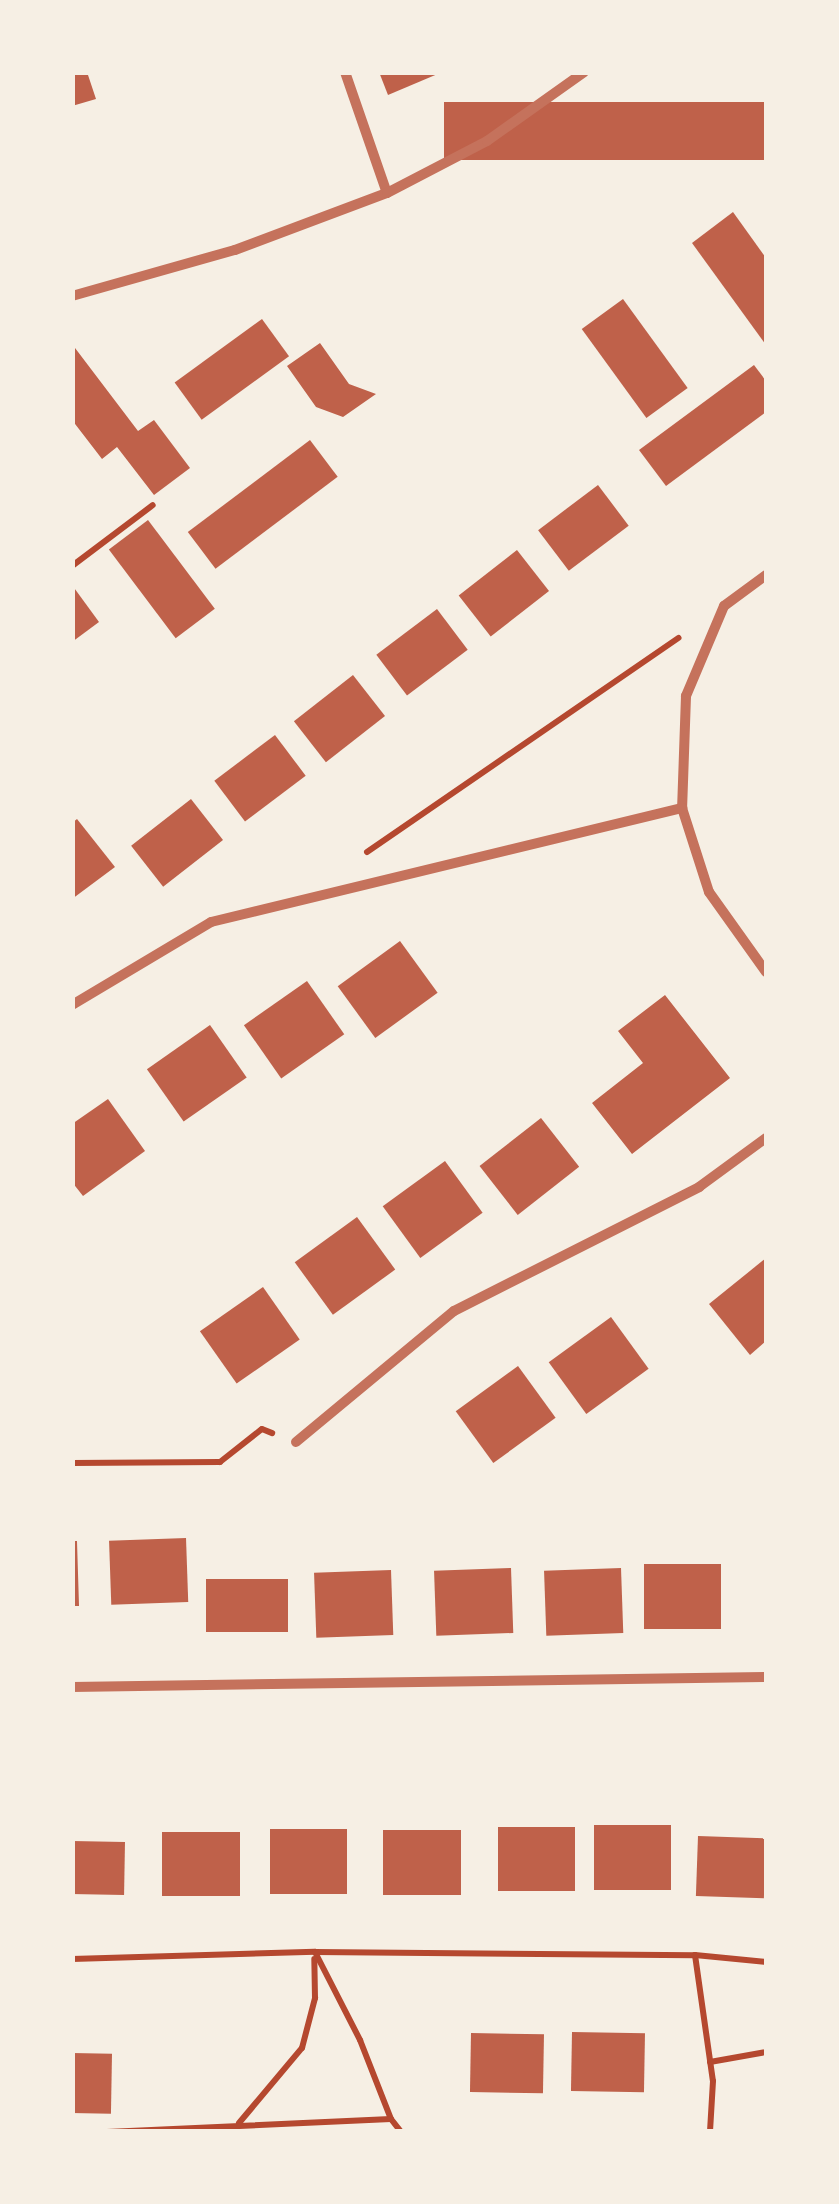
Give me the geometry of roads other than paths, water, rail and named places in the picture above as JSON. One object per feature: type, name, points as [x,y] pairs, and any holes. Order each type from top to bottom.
[{"type":"street","points":[[345,72],[387,193]]},
{"type":"street","points":[[72,296],[235,250],[387,193],[488,141],[584,72]]},
{"type":"street","points":[[766,575],[724,606],[686,696],[682,808],[709,892],[766,972]]},
{"type":"street","points":[[72,1005],[211,922],[682,808]]},
{"type":"street","points":[[296,1442],[454,1311],[699,1186],[766,1138]]},
{"type":"street","points":[[72,1687],[766,1676]]}]
